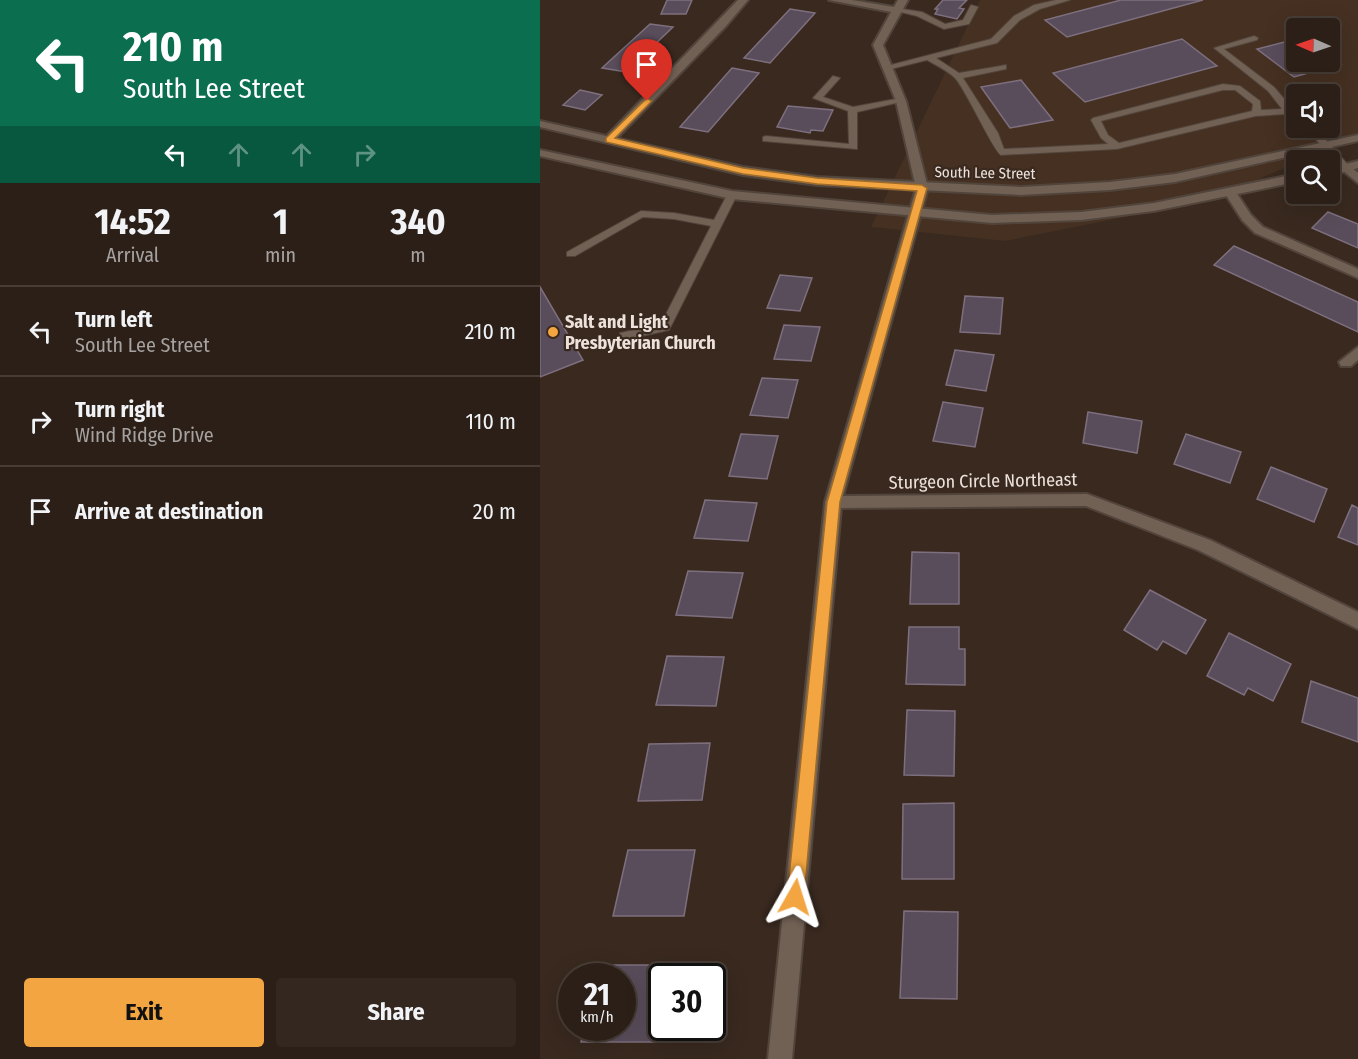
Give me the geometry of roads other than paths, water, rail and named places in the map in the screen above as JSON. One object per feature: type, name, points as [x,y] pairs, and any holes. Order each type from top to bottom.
[{"type":"street","points":[[609,140],[723,24],[743,0]]},
{"type":"street","points":[[834,0],[896,10]]},
{"type":"street","points":[[780,1059],[834,502],[917,214],[922,188],[901,101],[878,45],[903,0]]},
{"type":"street","name":"South Lee Street","points":[[540,124],[743,171],[817,181],[922,188],[1021,191],[1110,186],[1175,178],[1358,138]]},
{"type":"street","points":[[540,153],[670,184],[732,195],[917,214],[992,219],[1081,216],[1154,207],[1286,180]]},
{"type":"street","points":[[1340,169],[1358,164]]},
{"type":"street","points":[[1346,168],[1358,179]]},
{"type":"street","points":[[1230,192],[1259,231],[1358,274]]},
{"type":"street","points":[[1346,362],[1358,352]]},
{"type":"street","name":"Sturgeon Circle Northeast","points":[[834,502],[1086,500],[1204,545],[1358,621]]},
{"type":"lane","points":[[887,67],[994,41],[1017,18],[1037,7],[1062,1]]},
{"type":"lane","points":[[896,10],[919,14],[944,27],[966,22],[974,7]]},
{"type":"lane","points":[[1254,38],[1218,48],[1271,89],[1286,107]]},
{"type":"lane","points":[[929,57],[958,76],[993,133],[1001,152],[1117,146],[1256,113],[1286,114]]},
{"type":"lane","points":[[958,76],[1003,67]]},
{"type":"lane","points":[[836,78],[817,98],[852,110],[901,101]]},
{"type":"lane","points":[[1117,146],[1104,136],[1096,120],[1223,87],[1237,88],[1257,103],[1256,113]]},
{"type":"lane","points":[[766,139],[854,147],[852,110]]},
{"type":"lane","points":[[1318,138],[1346,168]]},
{"type":"lane","points":[[624,336],[665,327],[732,195]]},
{"type":"lane","points":[[571,254],[641,214],[674,216],[718,224]]},
{"type":"place","name":"Salt and Light Presbyterian Church","points":[[553,332]]}]
